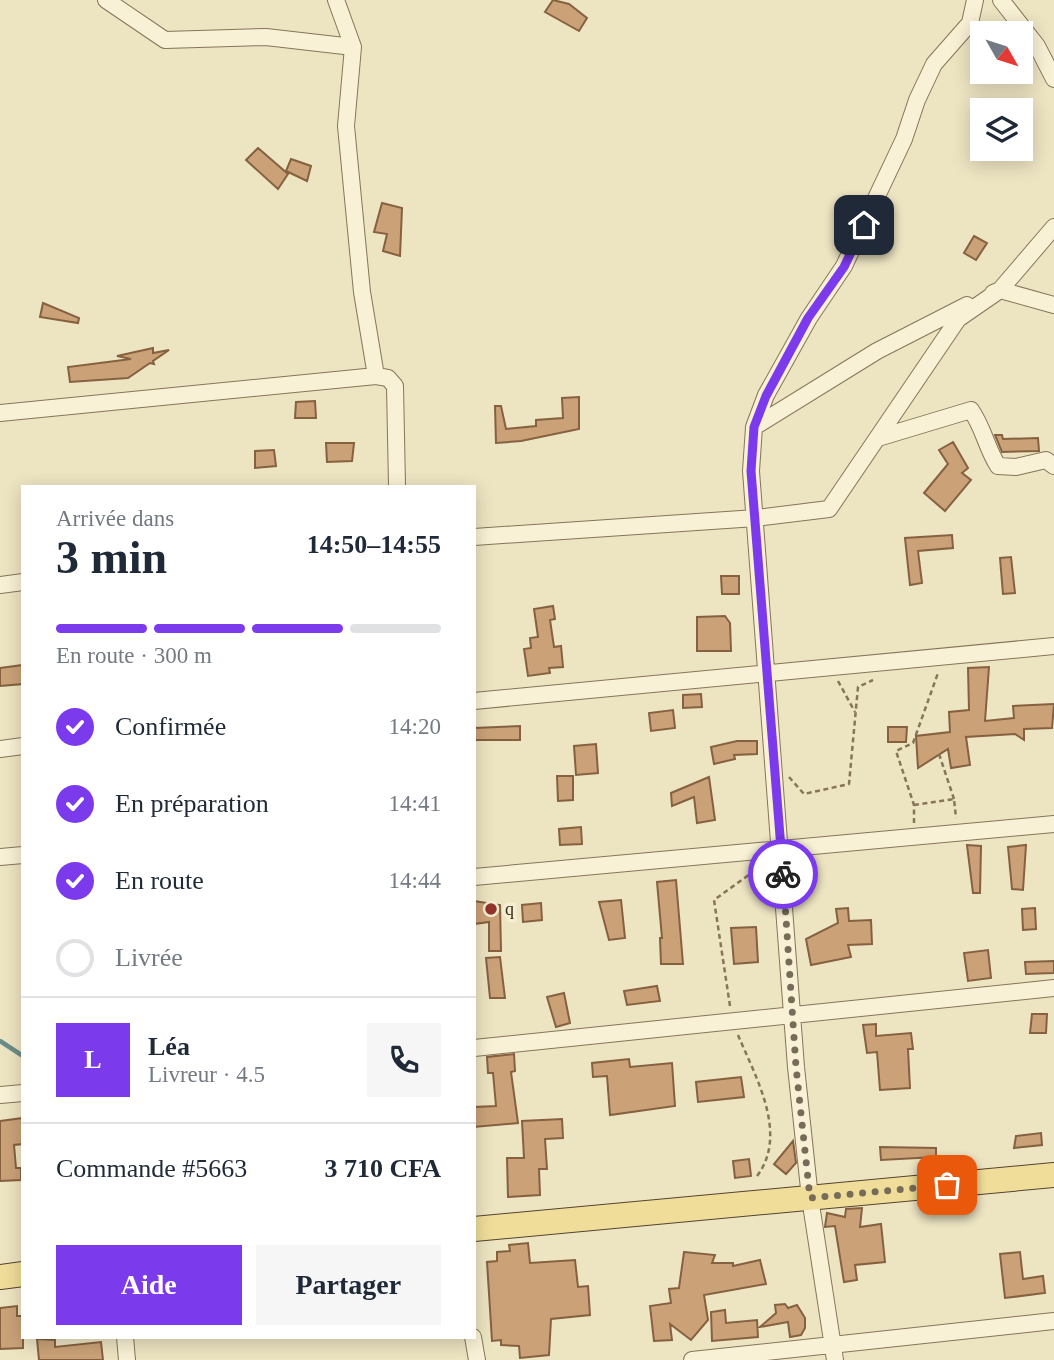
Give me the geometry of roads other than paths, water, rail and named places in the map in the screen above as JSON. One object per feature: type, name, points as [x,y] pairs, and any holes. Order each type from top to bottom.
[{"type":"main road","points":[[476,1228],[1054,1175]]},
{"type":"main road","points":[[0,1277],[21,1274]]},
{"type":"street","points":[[106,0],[165,40],[266,37],[353,47]]},
{"type":"street","points":[[337,0],[353,47],[346,126],[362,292],[376,376]]},
{"type":"street","points":[[835,1352],[810,1198],[793,1016],[769,673],[751,471],[754,427],[766,396],[808,318],[844,267],[899,150],[917,100],[934,64],[970,23],[975,0]]},
{"type":"street","points":[[1001,0],[1037,46],[1054,79]]},
{"type":"street","points":[[476,537],[756,518],[829,509],[958,318],[1000,289],[1054,227]]},
{"type":"street","points":[[754,427],[886,345],[1000,289],[1054,305]]},
{"type":"street","points":[[0,413],[376,376],[388,378],[395,386],[397,485]]},
{"type":"street","points":[[878,438],[971,411],[984,430],[985,445],[998,466],[1016,467],[1046,460],[1054,466]]},
{"type":"street","points":[[0,584],[21,582]]},
{"type":"street","points":[[476,701],[830,667],[943,659],[1054,646]]},
{"type":"street","points":[[0,749],[21,746]]},
{"type":"street","points":[[476,877],[1054,824]]},
{"type":"street","points":[[0,857],[21,855]]},
{"type":"street","points":[[476,1048],[1054,988]]},
{"type":"street","points":[[0,1095],[21,1093]]},
{"type":"street","points":[[692,1360],[835,1352],[1054,1321]]},
{"type":"street","points":[[125,1339],[127,1360]]},
{"type":"street","points":[[473,1339],[477,1360]]},
{"type":"waterway","points":[[0,1041],[21,1055]]},
{"type":"place","name":"q","points":[[491,909]]}]
